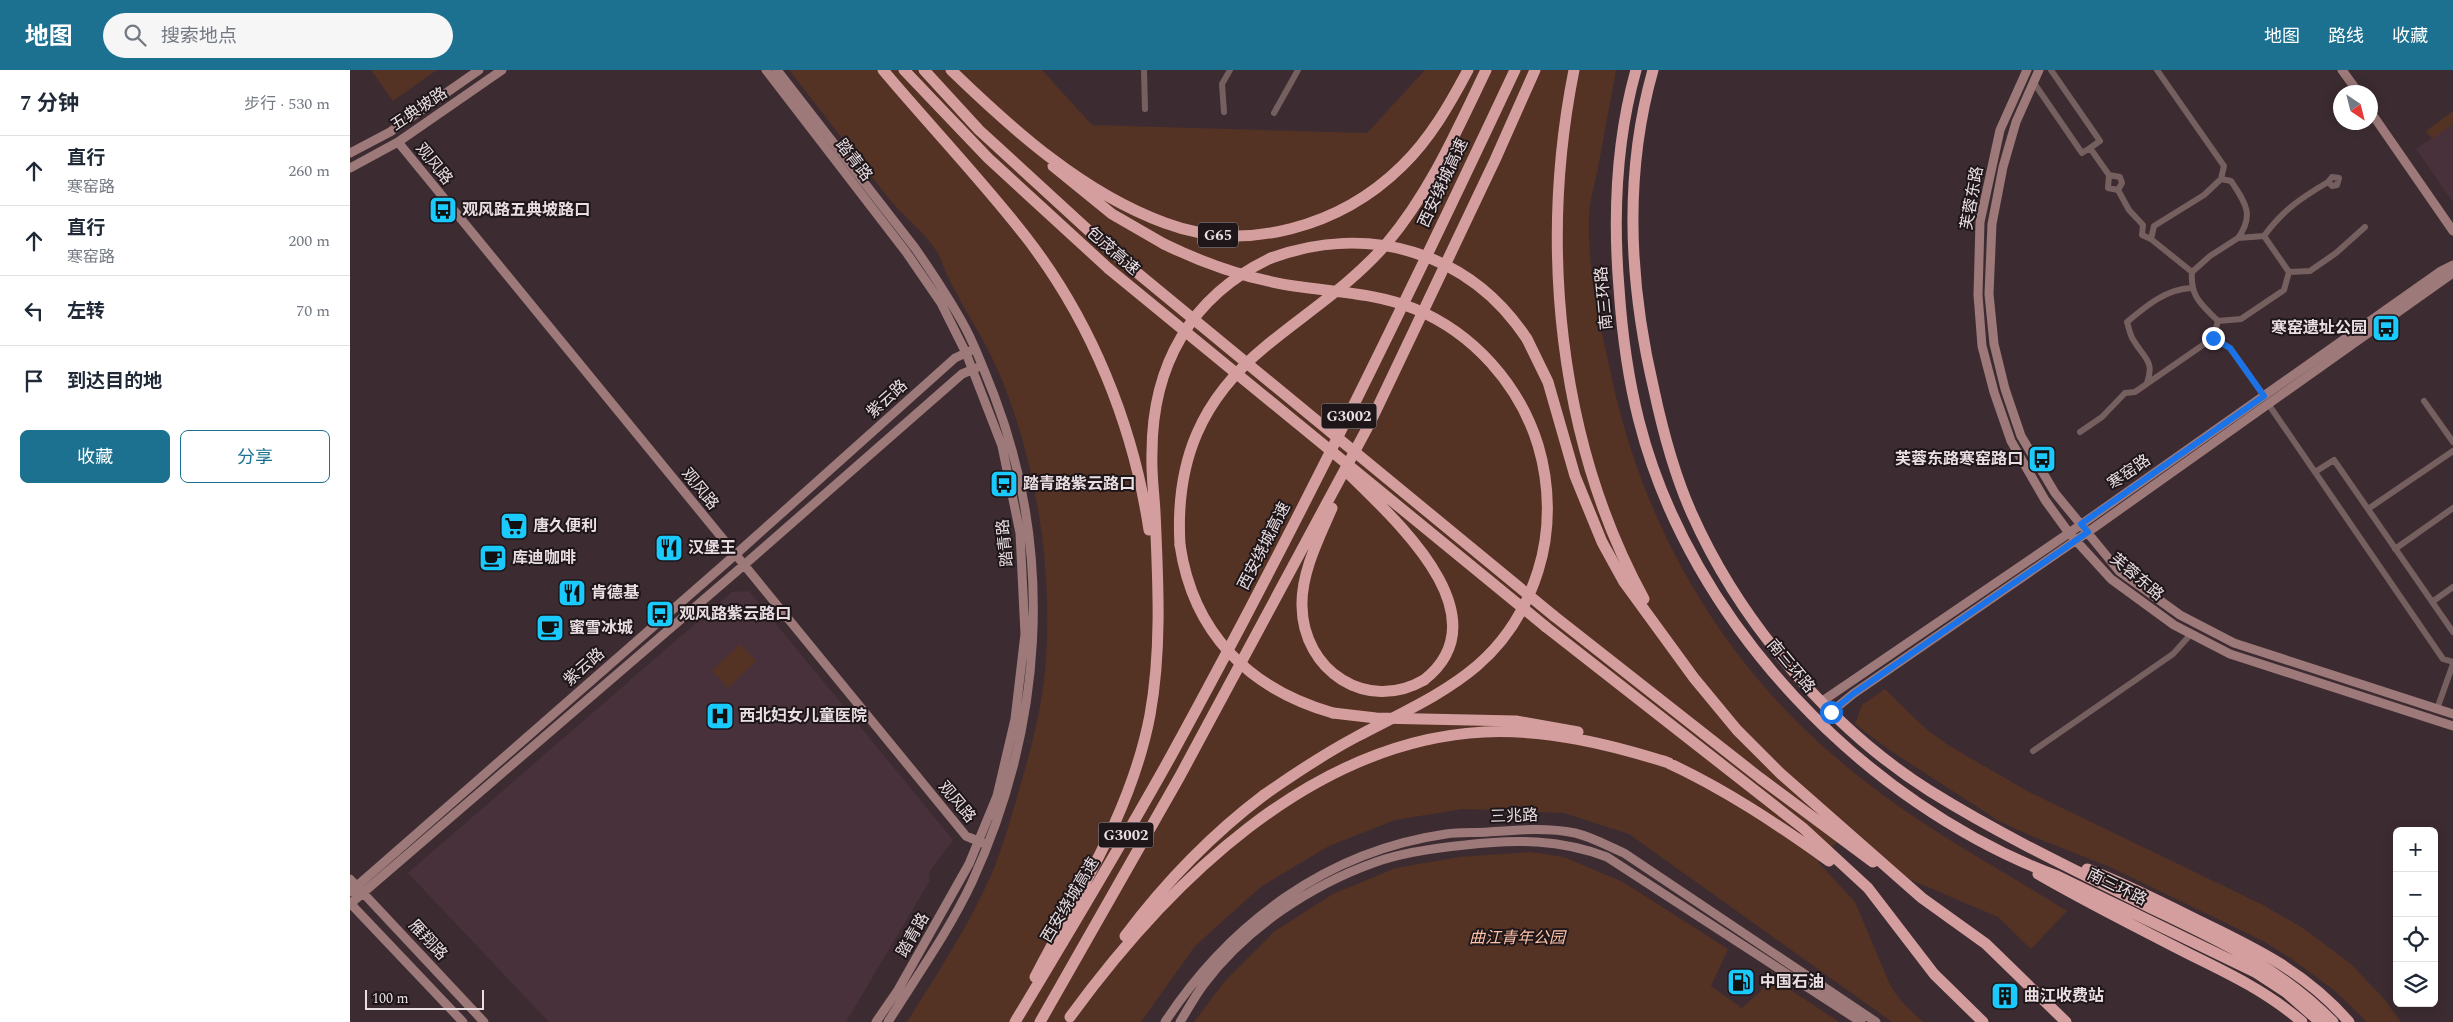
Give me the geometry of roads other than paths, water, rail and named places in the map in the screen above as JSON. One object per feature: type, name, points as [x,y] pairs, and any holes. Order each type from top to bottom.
[{"type":"highway","points":[[883,70],[1026,238],[1050,270],[1082,326],[1111,387],[1131,445],[1146,504],[1156,574]]},
{"type":"highway","name":"包茂高速","points":[[904,70],[988,158],[1109,269],[1316,439]]},
{"type":"highway","points":[[924,70],[979,130],[1112,252],[1554,616],[1831,833],[1986,944],[2066,1022]]},
{"type":"highway","name":"G65","points":[[951,70],[1013,128],[1086,182],[1148,217],[1178,228],[1217,235],[1267,233],[1296,228],[1326,218],[1356,203],[1389,179],[1426,138],[1468,70]]},
{"type":"highway","points":[[1486,70],[1436,170],[1415,206],[1386,244],[1334,293],[1253,357],[1229,380],[1210,406],[1194,439],[1183,474],[1179,510],[1180,545],[1186,573],[1196,600],[1210,626],[1235,658],[1259,679],[1284,695],[1306,705],[1333,713],[1376,718],[1454,718],[1534,723],[1610,741],[1669,763],[1717,786],[1761,813],[1868,888]]},
{"type":"highway","name":"西安绕城高速","points":[[1015,1022],[1108,867],[1247,614],[1352,409],[1515,70]]},
{"type":"highway","name":"西安绕城高速","points":[[1040,1022],[1180,776],[1361,440],[1438,281],[1535,70]]},
{"type":"highway","points":[[1574,70],[1562,155],[1558,232],[1560,291],[1575,409],[1587,461],[1614,538],[1634,580],[1666,638]]},
{"type":"highway","name":"南三环路","points":[[1636,70],[1624,121],[1616,193],[1616,249],[1620,308],[1632,390],[1639,423],[1660,482],[1684,537],[1725,609],[1766,664],[1815,718],[1861,761],[1901,792],[1946,822],[2026,864],[2057,876],[2255,972],[2287,993],[2320,1022]]},
{"type":"highway","name":"南三环路","points":[[1652,70],[1645,95],[1636,147],[1633,180],[1632,232],[1638,315],[1664,434],[1692,515],[1721,569],[1748,612],[1831,712],[1852,732],[1930,791],[2036,850],[2268,968],[2303,994],[2333,1022]]},
{"type":"highway","points":[[1013,128],[1083,192],[1126,223],[1164,244],[1201,261],[1247,276],[1293,286],[1370,296],[1399,304],[1448,326],[1478,350],[1504,378],[1532,426],[1544,472],[1548,509],[1540,564],[1527,600],[1502,642],[1482,663],[1456,683],[1316,760],[1264,795],[1208,842],[1155,897],[1123,938],[1068,1019]]},
{"type":"highway","points":[[1010,1022],[1102,851],[1137,769],[1155,681],[1158,629],[1152,452],[1156,405],[1164,371],[1177,343],[1205,304],[1240,274],[1271,258],[1299,248],[1335,243],[1379,244],[1410,251],[1445,264],[1475,283],[1506,311],[1527,339],[1548,382],[1575,476],[1602,542],[1624,582],[1694,678],[1752,746],[1781,774],[1913,890]]},
{"type":"highway","points":[[1316,439],[1414,542],[1443,586],[1453,620],[1451,641],[1443,660],[1424,680],[1404,690],[1375,692],[1355,687],[1335,675],[1325,666],[1313,648],[1305,628],[1302,604],[1307,574],[1326,521],[1361,440]]},
{"type":"highway","points":[[1316,439],[1546,626],[1803,828],[1868,888],[1934,974],[1983,1022]]},
{"type":"highway","points":[[1068,1019],[1130,940],[1190,878],[1225,847],[1292,799],[1328,777],[1364,760],[1425,740],[1466,733],[1499,731],[1567,737],[1669,763]]},
{"type":"highway","points":[[2036,850],[2119,881],[2255,948],[2304,979],[2349,1022]]},
{"type":"highway","points":[[2026,864],[2036,873],[2089,904],[2250,985],[2278,1002],[2302,1022]]},
{"type":"street","name":"五典坡路","points":[[350,153],[390,132],[479,70]]},
{"type":"street","name":"五典坡路","points":[[350,168],[398,142],[502,70]]},
{"type":"street","name":"踏青路","points":[[766,70],[922,276],[940,303],[966,353],[1002,446],[1020,533],[1025,634],[1015,719],[997,796],[971,884],[932,953],[888,1022]]},
{"type":"street","name":"踏青路","points":[[777,70],[935,277],[967,332],[1004,422],[1014,457],[1024,506],[1034,593],[1031,665],[1021,739],[1004,803],[932,933],[898,990],[876,1022]]},
{"type":"street","points":[[1144,70],[1146,110]]},
{"type":"street","points":[[1224,112],[1222,84],[1230,70]]},
{"type":"street","points":[[1274,113],[1298,70]]},
{"type":"street","name":"芙蓉东路","points":[[2027,70],[2000,130],[1980,222],[1978,295],[1982,346],[1994,392],[2011,441],[2045,500],[2069,533],[2111,579],[2174,625],[2230,654],[2453,726]]},
{"type":"street","name":"芙蓉东路","points":[[2040,70],[2009,143],[1992,224],[1989,294],[1994,344],[2005,389],[2021,436],[2055,493],[2119,571],[2180,615],[2234,643],[2453,714]]},
{"type":"street","points":[[2034,83],[2082,153],[2100,141],[2051,70]]},
{"type":"street","points":[[2090,148],[2109,175],[2108,188],[2118,190],[2130,210],[2143,225],[2154,226],[2204,195],[2221,179],[2224,166],[2157,70]]},
{"type":"street","points":[[2342,70],[2353,85]]},
{"type":"street","points":[[2378,123],[2453,231]]},
{"type":"street","name":"观风路","points":[[398,142],[966,836],[983,843]]},
{"type":"street","points":[[2109,175],[2120,177],[2122,183],[2118,190]]},
{"type":"street","points":[[2218,321],[2199,301],[2191,288],[2192,272],[2210,256],[2238,238],[2245,228],[2248,217],[2246,206],[2231,182],[2221,179]]},
{"type":"street","points":[[2238,238],[2264,236],[2278,217],[2295,202],[2328,182]]},
{"type":"street","points":[[2143,225],[2142,235],[2151,239],[2192,272]]},
{"type":"street","points":[[2151,239],[2154,226]]},
{"type":"street","points":[[2289,272],[2310,271],[2336,253],[2365,228]]},
{"type":"street","points":[[2264,236],[2289,272]]},
{"type":"street","name":"寒窑路","points":[[1821,702],[2069,533],[2441,271],[2453,265]]},
{"type":"street","points":[[2218,321],[2241,319],[2284,290],[2289,272]]},
{"type":"street","name":"寒窑路","points":[[1831,712],[1853,694],[2077,540],[2453,273]]},
{"type":"street","points":[[2147,383],[2151,371],[2149,363],[2133,340],[2127,322],[2149,304],[2179,288],[2191,288]]},
{"type":"street","points":[[2080,432],[2102,417],[2125,393],[2135,392],[2213,338],[2218,321]]},
{"type":"street","points":[[2213,338],[2230,348],[2264,396]]},
{"type":"street","name":"紫云路","points":[[352,886],[735,555],[955,358],[975,349]]},
{"type":"street","name":"紫云路","points":[[350,903],[364,894],[962,374],[982,366]]},
{"type":"street","points":[[2424,401],[2453,442]]},
{"type":"street","points":[[2269,405],[2443,659],[2453,663],[2438,709]]},
{"type":"street","points":[[2368,509],[2453,451]]},
{"type":"street","points":[[2315,472],[2334,460],[2432,602],[2451,624],[2453,632]]},
{"type":"street","points":[[2395,549],[2453,508]]},
{"type":"street","points":[[2432,602],[2453,587]]},
{"type":"street","points":[[2033,750],[2173,654],[2191,634]]},
{"type":"street","name":"三兆路","points":[[1165,1022],[1193,983],[1244,929],[1271,906],[1328,872],[1360,856],[1446,834],[1549,830],[1581,835],[1624,853],[1876,1022]]},
{"type":"street","name":"三兆路","points":[[1180,1022],[1205,983],[1236,949],[1272,918],[1311,892],[1376,862],[1432,849],[1516,841],[1559,843],[1582,847],[1606,857],[1861,1022]]},
{"type":"street","name":"雁翔路","points":[[352,886],[364,894],[484,1022]]},
{"type":"street","name":"雁翔路","points":[[350,903],[463,1022]]},
{"type":"place","name":"观风路五典坡路口","points":[[443,210]]},
{"type":"place","name":"寒窑遗址公园","points":[[2386,328]]},
{"type":"place","name":"芙蓉东路寒窑路口","points":[[2042,459]]},
{"type":"place","name":"踏青路紫云路口","points":[[1004,484]]},
{"type":"place","name":"唐久便利","points":[[514,526]]},
{"type":"place","name":"汉堡王","points":[[669,548]]},
{"type":"place","name":"库迪咖啡","points":[[493,558]]},
{"type":"place","name":"肯德基","points":[[572,593]]},
{"type":"place","name":"观风路紫云路口","points":[[660,614]]},
{"type":"place","name":"蜜雪冰城","points":[[550,628]]},
{"type":"place","name":"西北妇女儿童医院","points":[[720,716]]},
{"type":"place","name":"中国石油","points":[[1741,982]]},
{"type":"place","name":"曲江收费站","points":[[2005,996]]},
{"type":"park label","name":"曲江青年公园","points":[[1517,938]]}]
